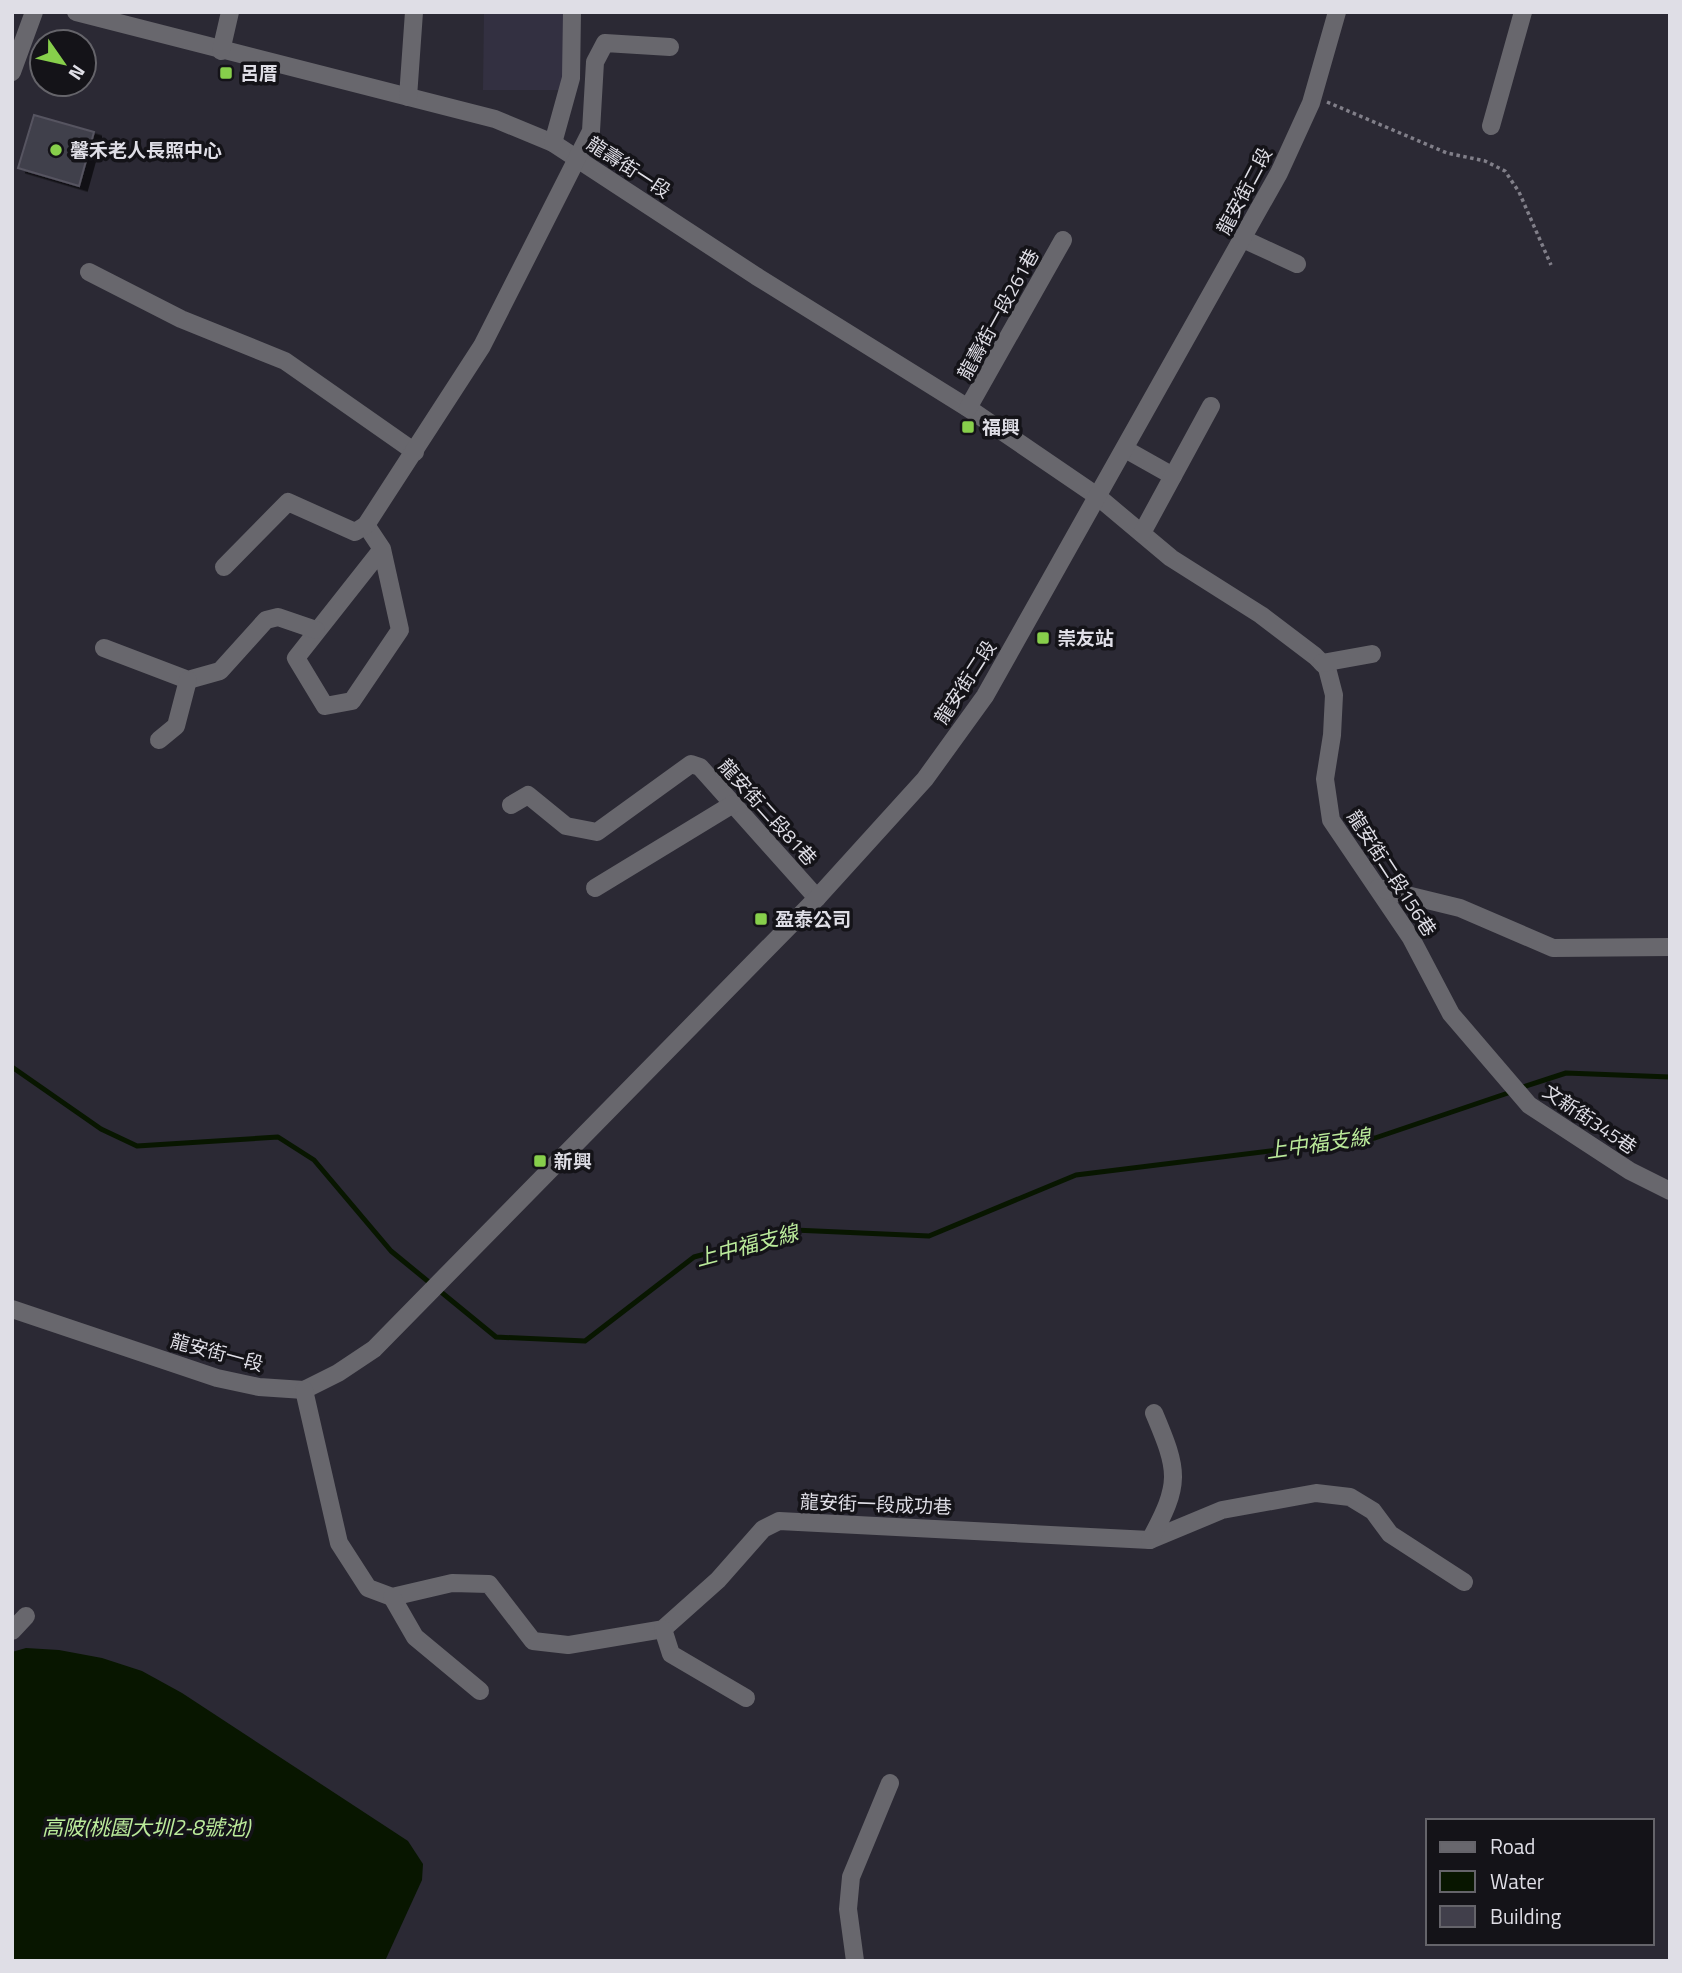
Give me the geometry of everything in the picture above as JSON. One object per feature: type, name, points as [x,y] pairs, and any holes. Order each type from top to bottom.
[{"type":"street","points":[[12,72],[34,12]]},
{"type":"street","name":"龍壽街一段","points":[[76,12],[495,119],[553,143],[838,328],[968,408],[1097,496]]},
{"type":"street","points":[[221,51],[230,12]]},
{"type":"street","points":[[408,97],[414,12]]},
{"type":"street","points":[[553,143],[571,78],[572,12]]},
{"type":"street","name":"龍安街二段","points":[[304,1390],[338,1373],[374,1349],[428,1295],[460,1258],[558,1166],[817,898],[925,779],[985,696],[1279,173],[1312,96],[1338,12]]},
{"type":"street","points":[[1491,126],[1522,12]]},
{"type":"street","points":[[224,567],[288,502],[355,532],[366,525],[482,346],[591,131],[594,62],[605,43],[670,47]]},
{"type":"street","points":[[1243,239],[1297,264]]},
{"type":"street","name":"龍壽街一段261巷","points":[[968,408],[1063,240]]},
{"type":"street","points":[[89,272],[181,319],[285,361],[415,452]]},
{"type":"street","points":[[1142,533],[1211,406]]},
{"type":"street","points":[[1125,449],[1173,476]]},
{"type":"street","points":[[1097,496],[1171,558],[1261,615],[1322,663],[1372,654]]},
{"type":"street","points":[[366,525],[382,549],[400,630],[352,701],[325,706],[296,658],[382,549]]},
{"type":"street","points":[[104,648],[188,680],[220,671],[266,620],[278,617],[316,630]]},
{"type":"street","name":"龍安街二段156巷","points":[[1322,663],[1327,668],[1334,695],[1332,734],[1325,779],[1331,820],[1411,938],[1451,1014],[1524,1100]]},
{"type":"street","points":[[159,740],[176,726],[188,680]]},
{"type":"street","name":"龍安街二段81巷","points":[[511,805],[528,794],[566,826],[597,832],[691,764],[700,767],[817,898]]},
{"type":"street","points":[[595,888],[733,804]]},
{"type":"street","points":[[1378,888],[1460,908],[1553,948],[1670,947]]},
{"type":"street","name":"文新街345巷","points":[[1524,1100],[1630,1171],[1670,1191]]},
{"type":"street","name":"龍安街一段","points":[[12,1309],[217,1378],[259,1387],[304,1390]]},
{"type":"street","points":[[304,1390],[339,1543],[368,1588],[392,1597],[452,1583],[489,1584],[533,1641],[568,1645],[663,1629],[671,1654],[746,1699]]},
{"type":"street","points":[[1150,1541],[1170,1503],[1174,1479],[1171,1453],[1154,1413]]},
{"type":"street","name":"龍安街一段成功巷","points":[[663,1629],[719,1580],[763,1529],[779,1521],[1150,1541],[1222,1510],[1315,1493],[1350,1497],[1373,1511],[1390,1534],[1464,1582]]},
{"type":"street","points":[[392,1597],[415,1637],[480,1691]]},
{"type":"street","points":[[12,1631],[26,1616]]},
{"type":"street","points":[[855,1961],[848,1909],[851,1877],[890,1783]]},
{"type":"path","points":[[1312,96],[1447,153],[1485,161],[1505,171],[1520,192],[1551,265]]},
{"type":"shaded area","points":[[484,12],[563,12],[563,90],[483,90]]},
{"type":"water","name":"高陂(桃園大圳2-8號池)","points":[[26,1648],[59,1650],[102,1658],[142,1671],[182,1693],[408,1841],[423,1864],[422,1880],[385,1961],[12,1961],[12,1652]]},
{"type":"building","name":"馨禾老人長照中心","points":[[34,115],[94,132],[79,186],[18,168]]},
{"type":"waterway","name":"上中福支線","points":[[12,1067],[101,1129],[137,1146],[278,1137],[314,1160],[391,1251],[496,1337],[585,1341],[694,1257],[794,1230],[929,1236],[1076,1175],[1375,1138],[1511,1092]]},
{"type":"waterway","name":"上中福支線","points":[[1520,1088],[1566,1073],[1670,1077]]},
{"type":"place","name":"呂厝","points":[[226,73]]},
{"type":"place","name":"馨禾老人長照中心","points":[[56,150]]},
{"type":"place","name":"福興","points":[[968,427]]},
{"type":"place","name":"崇友站","points":[[1043,638]]},
{"type":"place","name":"盈泰公司","points":[[761,919]]},
{"type":"place","name":"新興","points":[[540,1161]]}]
